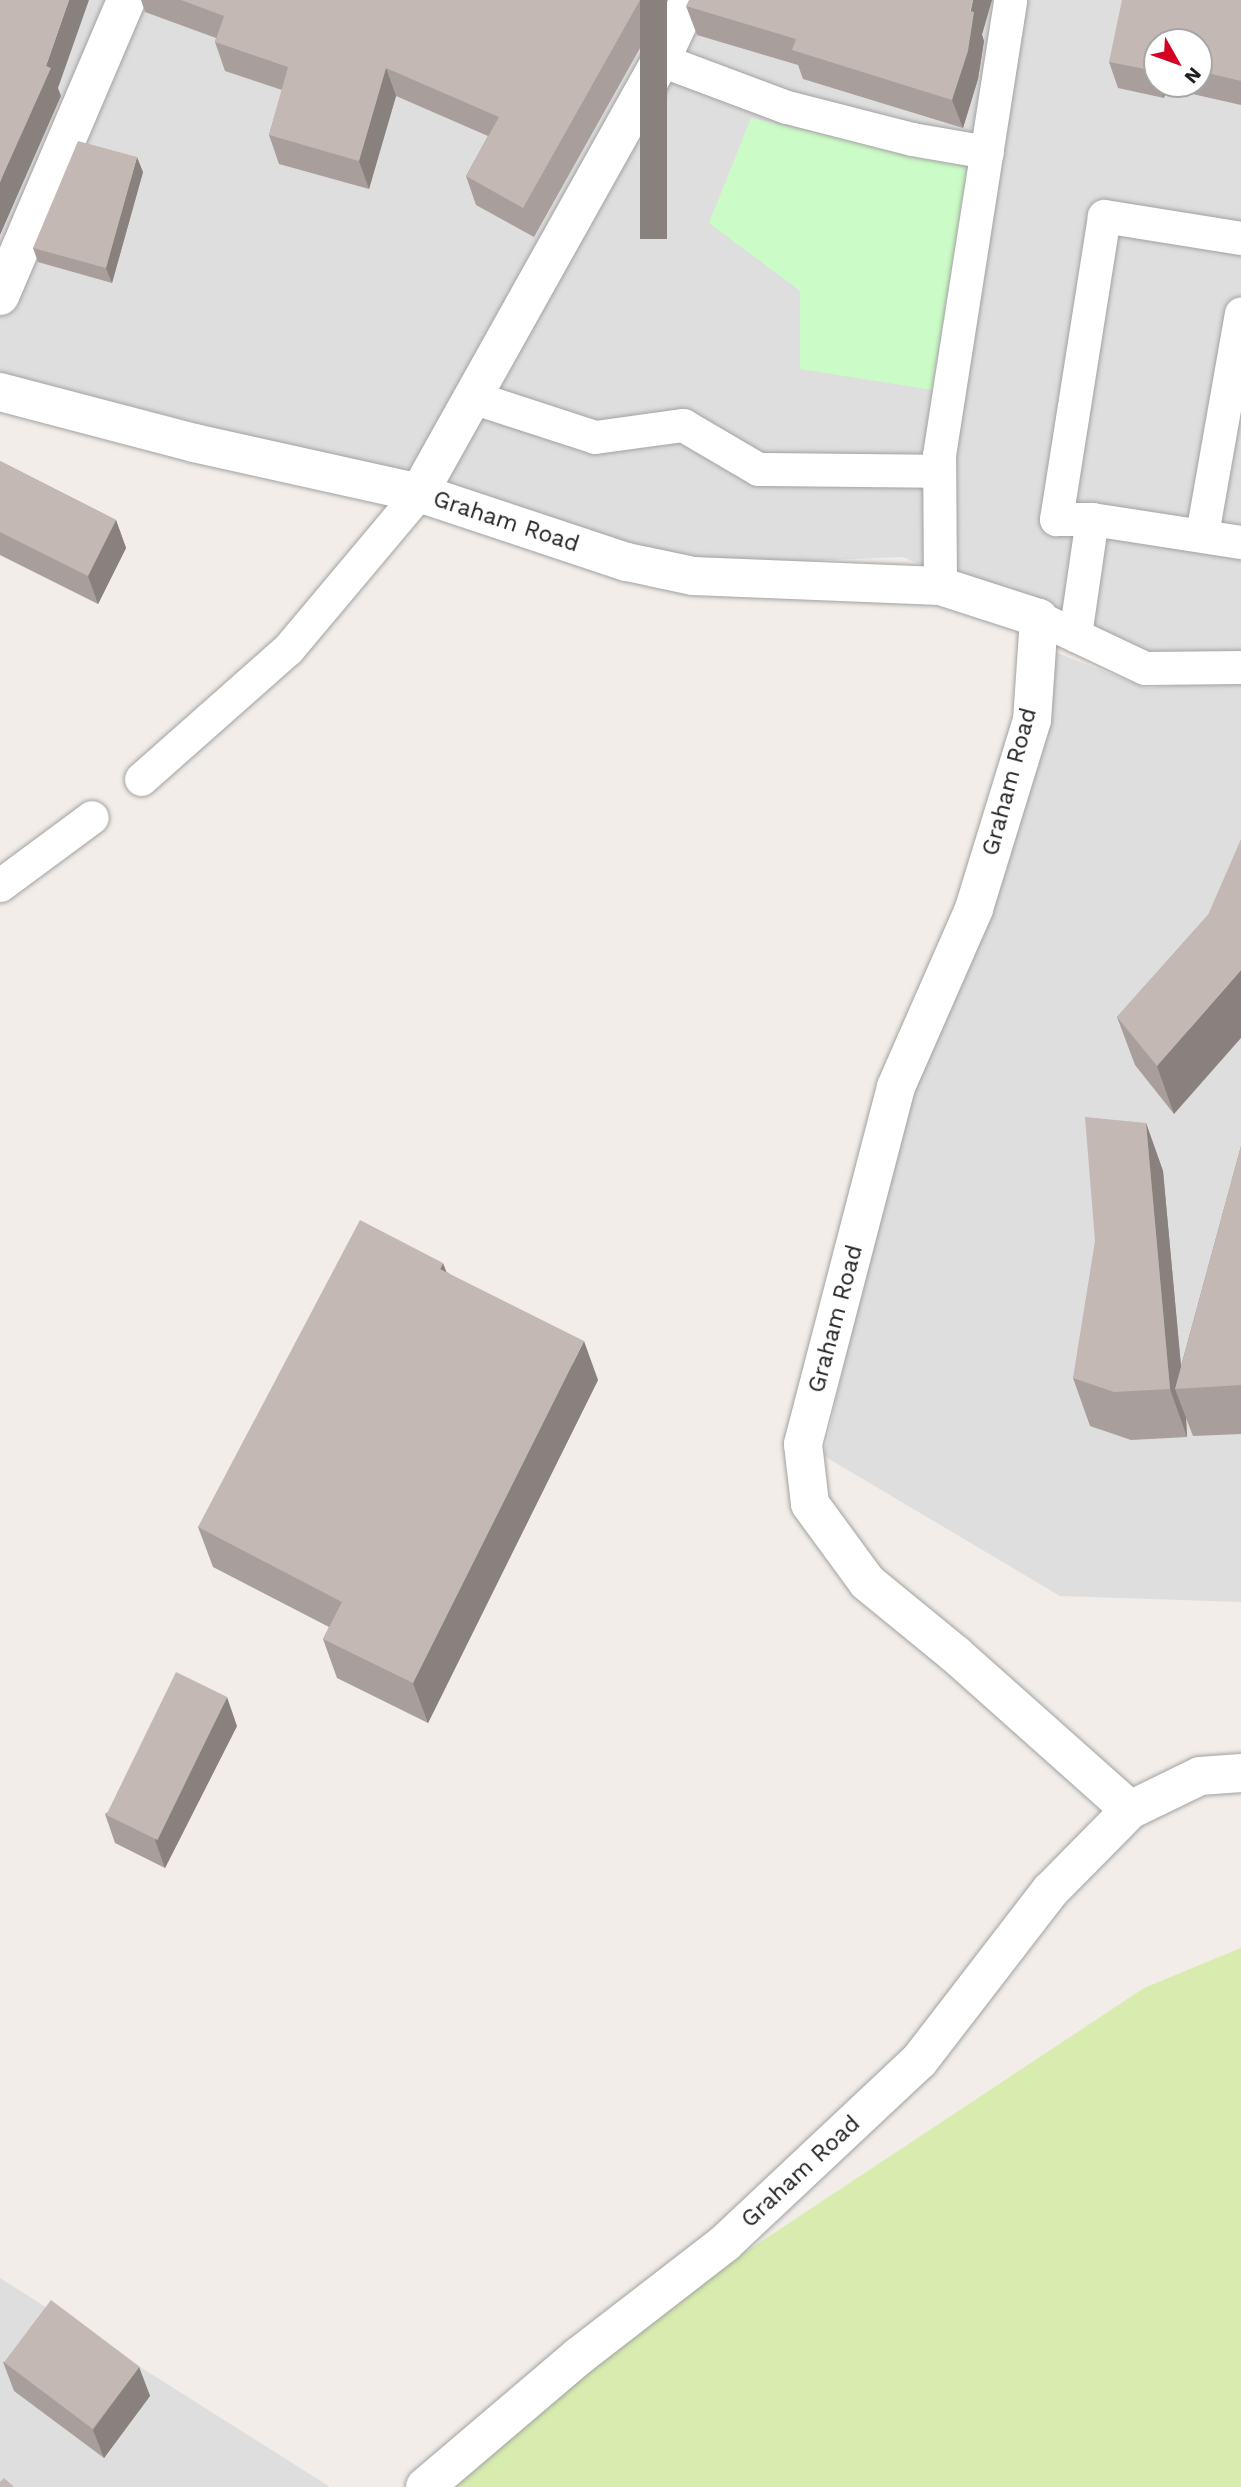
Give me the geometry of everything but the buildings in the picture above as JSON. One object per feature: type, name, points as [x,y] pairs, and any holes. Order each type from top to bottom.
[{"type":"street","points":[[0,296],[126,0]]},
{"type":"street","name":"Graham Road","points":[[689,0],[661,60],[419,493],[627,562],[693,576],[940,586],[1040,618],[1032,720],[974,909],[896,1087],[803,1444],[810,1504],[867,1582],[955,1654],[1130,1810]]},
{"type":"street","points":[[0,392],[194,443],[419,493]]},
{"type":"street","name":"Graham Road","points":[[425,2487],[579,2356],[725,2243],[919,2061],[1050,1891],[1130,1810],[1200,1776],[1241,1773]]},
{"type":"lane","points":[[940,586],[939,471],[1010,0]]},
{"type":"lane","points":[[661,60],[787,107],[912,139],[987,152]]},
{"type":"lane","points":[[1241,239],[1104,216],[1056,519],[1092,519],[1241,542]]},
{"type":"lane","points":[[1202,534],[1241,313]]},
{"type":"lane","points":[[471,397],[594,437],[683,425],[758,469],[939,471]]},
{"type":"lane","points":[[141,779],[288,649],[419,493]]},
{"type":"lane","points":[[1075,635],[1092,519]]},
{"type":"lane","points":[[1040,618],[1144,668],[1241,667]]},
{"type":"lane","points":[[0,885],[92,817]]},
{"type":"shaded area","points":[[0,0],[673,0],[411,477],[0,373]]},
{"type":"shaded area","points":[[697,0],[1241,0],[1241,653],[1151,663],[903,557],[695,565],[437,490]]},
{"type":"shaded area","points":[[1052,651],[1147,688],[1241,680],[1241,1602],[1060,1596],[824,1456],[897,1123],[1001,877],[1051,719]]},
{"type":"shaded area","points":[[0,2278],[330,2487],[0,2487]]},
{"type":"green space","points":[[751,118],[974,169],[933,390],[800,369],[800,291],[709,223]]},
{"type":"green space","points":[[1241,1948],[1241,2487],[411,2487],[457,2443],[1144,1988]]}]
